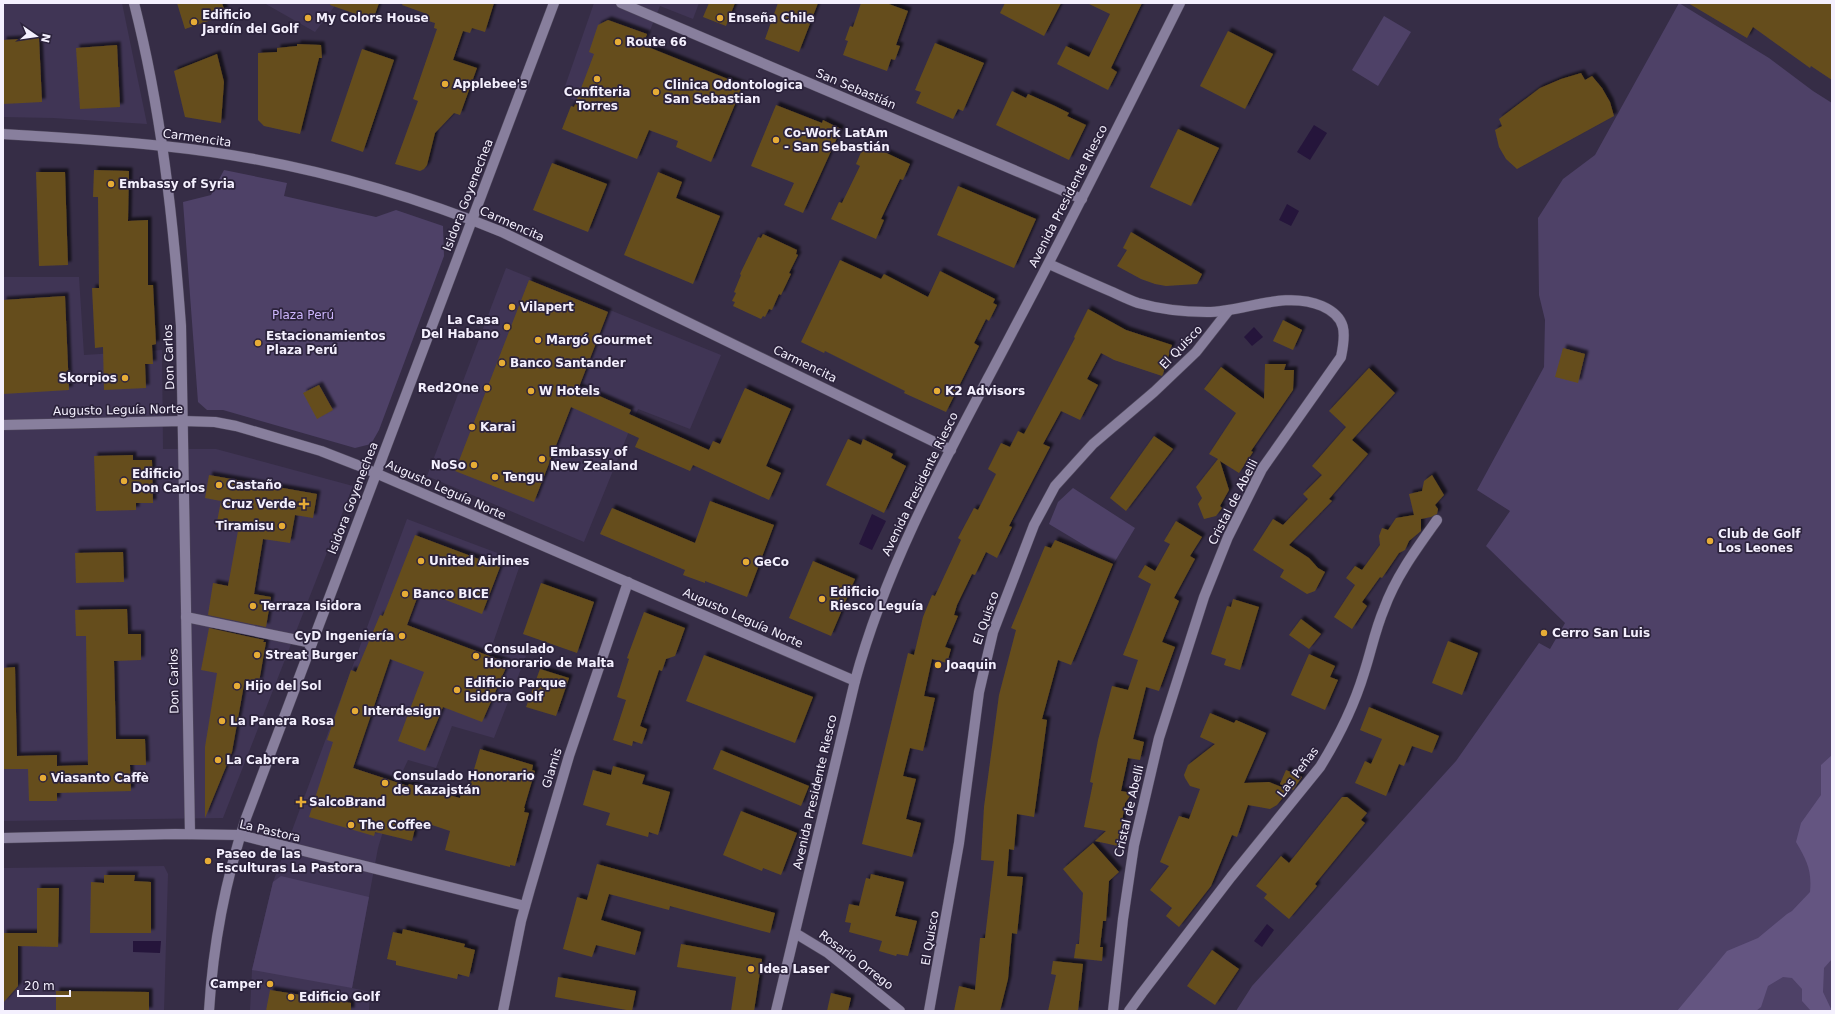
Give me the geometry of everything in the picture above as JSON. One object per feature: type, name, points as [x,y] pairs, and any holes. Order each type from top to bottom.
[{"type":"street","name":"Don Carlos","points":[[134,3],[147,60],[162,146],[177,266],[181,326],[190,834]]},
{"type":"street","name":"Isidora Goyenechea","points":[[209,1011],[218,923],[240,835],[554,3]]},
{"type":"street","name":"San Sebastián","points":[[621,3],[1082,199]]},
{"type":"street","name":"Avenida Presidente Riesco","points":[[776,1011],[855,681],[866,639],[889,577],[914,522],[1049,264],[1180,3]]},
{"type":"street","name":"Carmencita","points":[[3,134],[162,146],[241,157],[322,174],[420,202],[473,220],[518,240],[951,450]]},
{"type":"street","name":"Cristal de Abelli","points":[[1049,264],[1138,303],[1183,310],[1208,312],[1229,310],[1272,302],[1290,301],[1321,306],[1334,313],[1341,322],[1345,336],[1341,357],[1262,469],[1228,537],[1204,597],[1159,738],[1134,845],[1122,926],[1112,1011]]},
{"type":"street","name":"El Quisco","points":[[929,1011],[959,842],[979,692],[993,632],[1034,525],[1055,486],[1093,444],[1154,392],[1196,352],[1229,310]]},
{"type":"street","name":"Augusto Leguía Norte","points":[[3,425],[183,421],[215,422],[236,426],[321,452],[377,474],[855,681]]},
{"type":"street","name":"Las Peñas","points":[[1129,1011],[1231,876],[1320,767],[1338,736],[1355,700],[1377,628],[1390,592],[1411,557],[1437,520]]},
{"type":"street","name":"Glamis","points":[[503,1011],[525,906],[569,756],[628,582]]},
{"type":"street","points":[[186,617],[312,643]]},
{"type":"street","name":"La Pastora","points":[[3,838],[190,834],[240,835],[525,906]]},
{"type":"street","name":"Rosario Orrego","points":[[795,933],[828,953],[900,1011]]},
{"type":"shaded area","points":[[3,3],[122,3],[147,124],[53,118],[3,117]]},
{"type":"shaded area","name":"My Colors House","points":[[264,3],[337,3],[315,32]]},
{"type":"shaded area","points":[[594,3],[699,3],[693,19],[660,6],[615,116],[562,95]]},
{"type":"shaded area","points":[[1314,125],[1327,133],[1310,160],[1297,152]]},
{"type":"shaded area","points":[[1287,204],[1299,211],[1291,226],[1279,220]]},
{"type":"shaded area","points":[[506,268],[721,355],[690,429],[638,409],[584,542],[427,476]]},
{"type":"shaded area","points":[[3,277],[79,277],[84,355],[162,350],[163,449],[216,449],[353,486],[223,818],[3,821]]},
{"type":"shaded area","points":[[1254,327],[1263,337],[1252,346],[1244,337]]},
{"type":"shaded area","points":[[872,514],[886,521],[872,550],[859,544]]},
{"type":"shaded area","points":[[407,519],[521,562],[493,643],[526,656],[494,738],[452,726],[436,768],[408,760],[399,779],[378,848],[352,988],[370,992],[369,1011],[250,1011],[252,970],[273,882]]},
{"type":"shaded area","points":[[1832,755],[1832,959],[1824,968],[1823,992],[1832,1011],[1811,1011],[1802,1001],[1802,989],[1792,978],[1783,977],[1768,986],[1761,1007],[1756,1011],[1677,1011],[1727,951],[1758,938],[1792,911],[1810,892],[1808,866],[1796,842],[1801,823],[1821,795],[1821,765]]},
{"type":"shaded area","points":[[164,866],[168,874],[164,1011],[3,1011],[3,868]]},
{"type":"shaded area","points":[[1267,924],[1274,930],[1262,947],[1254,941]]},
{"type":"shaded area","points":[[133,941],[161,941],[160,953],[133,952]]},
{"type":"green space","name":"Club de Golf Los Leones","points":[[1679,3],[1769,58],[1813,91],[1832,103],[1832,1011],[1236,1011],[1252,986],[1456,761],[1539,643],[1550,649],[1565,623],[1486,546],[1510,511],[1477,490],[1544,367],[1545,320],[1539,295],[1538,218],[1563,179],[1595,155]]},
{"type":"green space","points":[[1384,16],[1411,32],[1378,86],[1352,70]]},
{"type":"green space","name":"Plaza Perú","points":[[224,170],[287,183],[284,196],[376,217],[396,210],[443,226],[444,256],[379,430],[371,444],[355,448],[223,410],[207,410],[198,402],[183,202],[211,195]]},
{"type":"green space","points":[[1073,488],[1135,528],[1114,563],[1049,524],[1058,502]]},
{"type":"green space","points":[[281,876],[369,897],[352,988],[252,970],[273,882]]},
{"type":"building","name":"Edificio Jardín del Golf","points":[[177,3],[222,3],[226,15],[185,29]]},
{"type":"building","points":[[331,3],[379,3],[373,20],[330,5]]},
{"type":"building","points":[[403,3],[494,3],[485,32],[472,28],[470,33],[463,31],[453,60],[477,68],[460,115],[454,113],[435,133],[427,165],[420,171],[395,164],[418,101],[413,99],[437,29],[434,28],[435,23],[425,20],[427,14],[402,5]]},
{"type":"building","points":[[709,3],[735,3],[726,26],[703,17]]},
{"type":"building","points":[[778,3],[818,3],[799,52],[765,39]]},
{"type":"building","points":[[861,3],[886,3],[908,11],[896,45],[900,46],[895,60],[891,59],[887,71],[843,55],[848,41],[845,40],[850,26],[853,27]]},
{"type":"building","points":[[1005,3],[1061,3],[1044,36],[1000,13]]},
{"type":"building","points":[[1087,3],[1142,3],[1111,68],[1117,72],[1108,90],[1057,64],[1066,46],[1089,57],[1110,14]]},
{"type":"building","points":[[1688,3],[1832,3],[1832,80],[1811,66],[1810,68],[1753,27],[1747,38]]},
{"type":"building","points":[[608,20],[647,34],[643,45],[743,85],[711,162],[676,147],[678,141],[649,130],[637,159],[562,129],[571,106],[574,107],[594,54],[589,52],[598,25]]},
{"type":"building","points":[[1228,31],[1273,54],[1245,109],[1200,86]]},
{"type":"building","points":[[39,38],[42,102],[3,104],[3,40]]},
{"type":"building","points":[[935,43],[984,63],[963,111],[958,109],[953,119],[916,103],[921,92],[915,90]]},
{"type":"building","points":[[297,44],[321,45],[322,58],[319,58],[300,134],[264,126],[258,120],[258,53],[277,52],[277,48],[297,46]]},
{"type":"building","points":[[117,45],[120,107],[80,109],[76,48]]},
{"type":"building","points":[[362,49],[394,60],[363,152],[331,141]]},
{"type":"building","points":[[217,54],[224,82],[221,123],[185,117],[174,71]]},
{"type":"building","points":[[1581,73],[1585,80],[1592,76],[1602,88],[1610,102],[1614,116],[1517,169],[1506,159],[1499,147],[1495,130],[1502,126],[1499,119],[1540,88],[1561,79]]},
{"type":"building","points":[[1012,91],[1026,98],[1028,94],[1055,106],[1069,113],[1067,116],[1086,125],[1069,160],[996,125]]},
{"type":"building","points":[[776,105],[822,123],[823,120],[841,129],[803,213],[784,205],[794,183],[751,166]]},
{"type":"building","points":[[1178,129],[1219,148],[1191,206],[1150,187]]},
{"type":"building","points":[[865,143],[910,164],[903,180],[900,179],[881,219],[884,220],[876,239],[831,219],[839,202],[842,203],[860,166],[856,164]]},
{"type":"building","points":[[552,163],[607,184],[588,232],[533,210]]},
{"type":"building","points":[[94,170],[129,171],[128,221],[148,220],[148,285],[153,285],[156,344],[152,345],[153,364],[145,364],[146,388],[104,390],[103,347],[95,348],[92,288],[99,288],[98,197],[93,197]]},
{"type":"building","points":[[36,172],[65,172],[68,265],[39,266]]},
{"type":"building","points":[[658,172],[682,182],[676,198],[720,216],[693,284],[624,255]]},
{"type":"building","points":[[958,186],[1036,219],[1014,268],[937,235]]},
{"type":"building","points":[[1131,232],[1202,274],[1197,284],[1166,286],[1155,284],[1141,279],[1117,266],[1127,250],[1123,248]]},
{"type":"building","points":[[763,234],[797,250],[796,254],[798,255],[789,273],[791,274],[781,295],[779,294],[772,310],[769,309],[765,317],[763,316],[761,319],[733,306],[735,302],[732,301],[736,293],[734,292],[741,275],[740,274],[758,237],[761,238]]},
{"type":"building","points":[[840,260],[881,279],[884,274],[928,297],[940,271],[995,299],[993,303],[997,305],[989,321],[986,319],[974,343],[979,346],[946,412],[904,393],[905,391],[825,351],[824,353],[801,342]]},
{"type":"building","name":"W Hotels","points":[[529,280],[608,312],[579,387],[631,410],[629,414],[709,450],[713,441],[720,444],[745,388],[791,409],[766,466],[781,473],[769,500],[693,465],[690,471],[635,447],[639,438],[571,407],[534,502],[455,471]]},
{"type":"building","points":[[65,296],[69,390],[3,394],[3,300]]},
{"type":"building","points":[[1088,309],[1126,330],[1172,345],[1163,374],[1162,376],[1114,360],[1101,353],[1087,379],[1098,385],[1080,420],[1061,411],[1043,444],[1050,447],[1009,526],[1012,527],[997,558],[986,552],[975,575],[972,574],[957,605],[954,615],[958,616],[945,647],[951,649],[947,663],[932,659],[924,696],[935,698],[923,751],[910,748],[903,776],[916,779],[906,819],[921,823],[912,857],[862,844],[908,653],[914,655],[923,617],[932,595],[935,596],[961,540],[958,538],[974,508],[978,510],[996,474],[988,469],[1001,443],[1010,447],[1018,431],[1024,434],[1075,338],[1074,337]]},
{"type":"building","points":[[1283,320],[1302,330],[1293,350],[1273,341]]},
{"type":"building","points":[[1563,348],[1585,354],[1578,383],[1555,377]]},
{"type":"building","points":[[1265,364],[1286,364],[1284,370],[1294,370],[1293,390],[1251,451],[1253,452],[1239,473],[1220,461],[1229,490],[1220,506],[1222,508],[1216,516],[1204,519],[1198,504],[1202,498],[1196,487],[1218,459],[1209,454],[1236,413],[1204,389],[1221,367],[1264,399]]},
{"type":"building","points":[[1369,368],[1395,393],[1352,440],[1368,454],[1329,499],[1332,501],[1289,545],[1309,558],[1318,568],[1325,572],[1315,591],[1307,594],[1280,577],[1284,570],[1253,550],[1273,519],[1283,525],[1308,499],[1303,494],[1322,475],[1312,466],[1346,427],[1329,411]]},
{"type":"building","points":[[319,385],[333,410],[317,419],[303,393]]},
{"type":"building","points":[[1154,436],[1173,449],[1126,511],[1110,498]]},
{"type":"building","points":[[848,439],[861,445],[863,439],[893,454],[891,458],[906,466],[884,513],[826,485]]},
{"type":"building","name":"Edificio Don Carlos","points":[[133,455],[133,460],[152,460],[153,503],[136,503],[136,510],[96,511],[94,456]]},
{"type":"building","points":[[209,475],[317,494],[313,518],[295,515],[290,543],[263,539],[254,594],[271,597],[266,627],[208,615],[213,583],[228,586],[238,531],[216,527],[221,501],[205,498]]},
{"type":"building","points":[[1432,475],[1444,495],[1435,505],[1438,509],[1437,514],[1421,519],[1421,531],[1409,541],[1405,550],[1399,553],[1382,578],[1380,577],[1362,602],[1367,606],[1352,629],[1334,617],[1355,585],[1346,578],[1355,566],[1362,570],[1380,545],[1379,536],[1382,528],[1388,530],[1396,518],[1414,515],[1409,494],[1422,491],[1424,481]]},
{"type":"building","points":[[710,501],[774,525],[747,597],[705,581],[705,583],[683,575],[685,570],[600,534],[612,508],[695,543]]},
{"type":"building","points":[[1176,521],[1202,537],[1190,556],[1195,559],[1174,598],[1179,601],[1162,642],[1175,647],[1159,691],[1146,687],[1133,739],[1144,742],[1140,760],[1128,758],[1121,791],[1132,793],[1125,803],[1118,846],[1095,841],[1106,831],[1084,827],[1093,783],[1090,782],[1098,740],[1112,686],[1128,690],[1138,660],[1123,655],[1151,584],[1138,577],[1145,565],[1155,571],[1170,544],[1164,541]]},
{"type":"building","points":[[415,535],[500,567],[482,614],[420,590],[407,625],[508,663],[482,722],[443,707],[425,751],[398,741],[424,672],[390,659],[353,768],[408,786],[409,784],[460,798],[462,788],[468,790],[480,749],[533,765],[532,770],[535,771],[524,808],[524,812],[529,813],[515,866],[510,865],[510,867],[445,850],[450,831],[417,820],[412,841],[375,832],[374,836],[309,817],[333,742],[327,740],[351,670],[356,672],[380,615],[383,616]]},
{"type":"building","points":[[1055,540],[1113,564],[1071,665],[1058,660],[1042,719],[1047,720],[1034,817],[1017,814],[1014,850],[1009,849],[1007,876],[1023,877],[1017,934],[1012,933],[1008,979],[1000,1011],[954,1011],[959,986],[975,990],[980,938],[985,938],[994,861],[981,860],[984,807],[999,695],[1016,630],[1011,628],[1045,546],[1051,548]]},
{"type":"building","points":[[123,552],[124,582],[76,583],[75,553]]},
{"type":"building","name":"Edificio Riesco Leguía","points":[[813,561],[855,579],[831,636],[789,618]]},
{"type":"building","points":[[541,583],[594,602],[577,653],[523,634]]},
{"type":"building","points":[[1233,599],[1259,607],[1240,670],[1224,665],[1226,659],[1211,654],[1227,606],[1231,607]]},
{"type":"building","points":[[127,609],[128,634],[141,634],[141,660],[114,661],[116,739],[145,739],[146,765],[130,765],[131,791],[57,793],[57,801],[29,801],[28,769],[3,769],[3,668],[15,667],[17,756],[57,755],[57,766],[88,765],[86,636],[76,636],[75,610]]},
{"type":"building","points":[[644,612],[685,628],[675,656],[666,659],[662,671],[659,670],[640,726],[647,729],[642,744],[633,741],[632,746],[613,740],[626,700],[617,697],[629,659],[627,658]]},
{"type":"building","points":[[1301,619],[1321,634],[1309,649],[1289,635]]},
{"type":"building","points":[[209,628],[264,640],[263,642],[266,642],[259,682],[245,679],[232,752],[205,818],[205,747],[217,673],[201,670]]},
{"type":"building","points":[[1448,641],[1478,653],[1462,695],[1432,683]]},
{"type":"building","points":[[1309,654],[1335,666],[1330,677],[1338,680],[1325,710],[1291,695]]},
{"type":"building","points":[[704,655],[813,697],[795,743],[686,701]]},
{"type":"building","points":[[540,669],[569,678],[556,716],[526,707]]},
{"type":"building","points":[[1369,707],[1439,736],[1432,753],[1412,746],[1404,766],[1399,764],[1386,796],[1355,783],[1365,761],[1371,764],[1382,739],[1360,730]]},
{"type":"building","points":[[1210,713],[1234,723],[1236,720],[1266,733],[1244,783],[1269,782],[1289,790],[1277,805],[1270,809],[1248,805],[1237,837],[1232,835],[1211,886],[1179,927],[1166,916],[1172,908],[1150,890],[1169,866],[1160,862],[1179,816],[1189,819],[1200,789],[1190,786],[1184,775],[1188,765],[1215,744],[1200,737]]},
{"type":"building","points":[[721,750],[809,786],[801,806],[713,769]]},
{"type":"building","points":[[613,766],[645,775],[642,784],[670,792],[658,835],[649,832],[648,837],[606,825],[610,813],[583,805],[593,770],[611,775]]},
{"type":"building","points":[[1286,770],[1302,777],[1293,790],[1280,784]]},
{"type":"building","points":[[1342,797],[1347,797],[1367,813],[1361,820],[1365,823],[1315,884],[1317,886],[1289,919],[1264,898],[1267,894],[1256,886],[1281,856],[1289,863]]},
{"type":"building","points":[[741,811],[797,833],[781,875],[763,868],[762,871],[723,855]]},
{"type":"building","points":[[1093,843],[1119,872],[1109,881],[1106,921],[1103,921],[1100,947],[1103,947],[1102,961],[1074,958],[1076,944],[1079,944],[1083,893],[1063,869]]},
{"type":"building","points":[[597,864],[775,913],[770,933],[670,906],[669,910],[609,894],[601,920],[641,932],[635,955],[596,945],[592,957],[563,949],[577,897],[587,900]]},
{"type":"building","points":[[871,874],[904,882],[895,916],[917,921],[908,956],[897,954],[896,956],[879,951],[882,941],[849,932],[851,923],[845,922],[849,904],[859,906],[866,878],[870,879]]},
{"type":"building","points":[[104,875],[135,875],[134,881],[151,882],[151,933],[90,933],[91,882],[104,883]]},
{"type":"building","points":[[37,888],[59,888],[58,947],[18,946],[18,986],[3,1003],[3,933],[37,933]]},
{"type":"building","points":[[403,929],[465,944],[464,947],[475,950],[469,977],[458,974],[457,979],[396,965],[396,961],[387,959],[393,932],[402,934]]},
{"type":"building","points":[[681,944],[762,959],[754,1011],[731,1011],[736,977],[677,967]]},
{"type":"building","points":[[1212,950],[1239,969],[1215,1005],[1187,986]]},
{"type":"building","points":[[1053,961],[1083,964],[1078,1011],[1048,1011],[1056,975],[1051,974]]},
{"type":"building","points":[[558,977],[636,991],[632,1011],[555,997]]},
{"type":"building","name":"Edificio Golf","points":[[270,990],[351,1003],[351,1011],[266,1011]]},
{"type":"building","points":[[56,991],[149,992],[149,1011],[56,1011]]},
{"type":"building","points":[[831,993],[851,998],[848,1011],[827,1011]]},
{"type":"place","name":"My Colors House","points":[[308,18]]},
{"type":"place","name":"Enseña Chile","points":[[720,18]]},
{"type":"place","name":"Edificio Jardín del Golf","points":[[194,22]]},
{"type":"place","name":"Route 66","points":[[618,42]]},
{"type":"place","name":"Confiteria Torres","points":[[597,79]]},
{"type":"place","name":"Applebee's","points":[[445,84]]},
{"type":"place","name":"Clinica Odontologica San Sebastian","points":[[656,92]]},
{"type":"place","name":"Co-Work LatAm - San Sebastián","points":[[776,140]]},
{"type":"place","name":"Embassy of Syria","points":[[111,184]]},
{"type":"place","name":"Vilapert","points":[[512,307]]},
{"type":"place","name":"La Casa Del Habano","points":[[507,327]]},
{"type":"place","name":"Margó Gourmet","points":[[538,340]]},
{"type":"place","name":"Estacionamientos Plaza Perú","points":[[258,343]]},
{"type":"place","name":"Banco Santander","points":[[502,363]]},
{"type":"place","name":"Skorpios","points":[[125,378]]},
{"type":"place","name":"Red2One","points":[[487,388]]},
{"type":"place","name":"W Hotels","points":[[531,391]]},
{"type":"place","name":"K2 Advisors","points":[[937,391]]},
{"type":"place","name":"Karai","points":[[472,427]]},
{"type":"place","name":"Embassy of New Zealand","points":[[542,459]]},
{"type":"place","name":"NoSo","points":[[474,465]]},
{"type":"place","name":"Tengu","points":[[495,477]]},
{"type":"place","name":"Edificio Don Carlos","points":[[124,481]]},
{"type":"place","name":"Castaño","points":[[219,485]]},
{"type":"place","name":"Cruz Verde","points":[[304,504]]},
{"type":"place","name":"Tiramisu","points":[[282,526]]},
{"type":"place","name":"Club de Golf Los Leones","points":[[1710,541]]},
{"type":"place","name":"United Airlines","points":[[421,561]]},
{"type":"place","name":"GeCo","points":[[746,562]]},
{"type":"place","name":"Banco BICE","points":[[405,594]]},
{"type":"place","name":"Edificio Riesco Leguía","points":[[822,599]]},
{"type":"place","name":"Terraza Isidora","points":[[253,606]]},
{"type":"place","name":"Cerro San Luis","points":[[1544,633]]},
{"type":"place","name":"CyD Ingeniería","points":[[402,636]]},
{"type":"place","name":"Streat Burger","points":[[257,655]]},
{"type":"place","name":"Consulado Honorario de Malta","points":[[476,656]]},
{"type":"place","name":"Joaquin","points":[[938,665]]},
{"type":"place","name":"Hijo del Sol","points":[[237,686]]},
{"type":"place","name":"Edificio Parque Isidora Golf","points":[[457,690]]},
{"type":"place","name":"Interdesign","points":[[355,711]]},
{"type":"place","name":"La Panera Rosa","points":[[222,721]]},
{"type":"place","name":"La Cabrera","points":[[218,760]]},
{"type":"place","name":"Viasanto Caffè","points":[[43,778]]},
{"type":"place","name":"Consulado Honorario de Kazajstán","points":[[385,783]]},
{"type":"place","name":"SalcoBrand","points":[[301,802]]},
{"type":"place","name":"The Coffee","points":[[351,825]]},
{"type":"place","name":"Paseo de las Esculturas La Pastora","points":[[208,861]]},
{"type":"place","name":"Idea Laser","points":[[751,969]]},
{"type":"place","name":"Camper","points":[[270,984]]},
{"type":"place","name":"Edificio Golf","points":[[291,997]]}]
